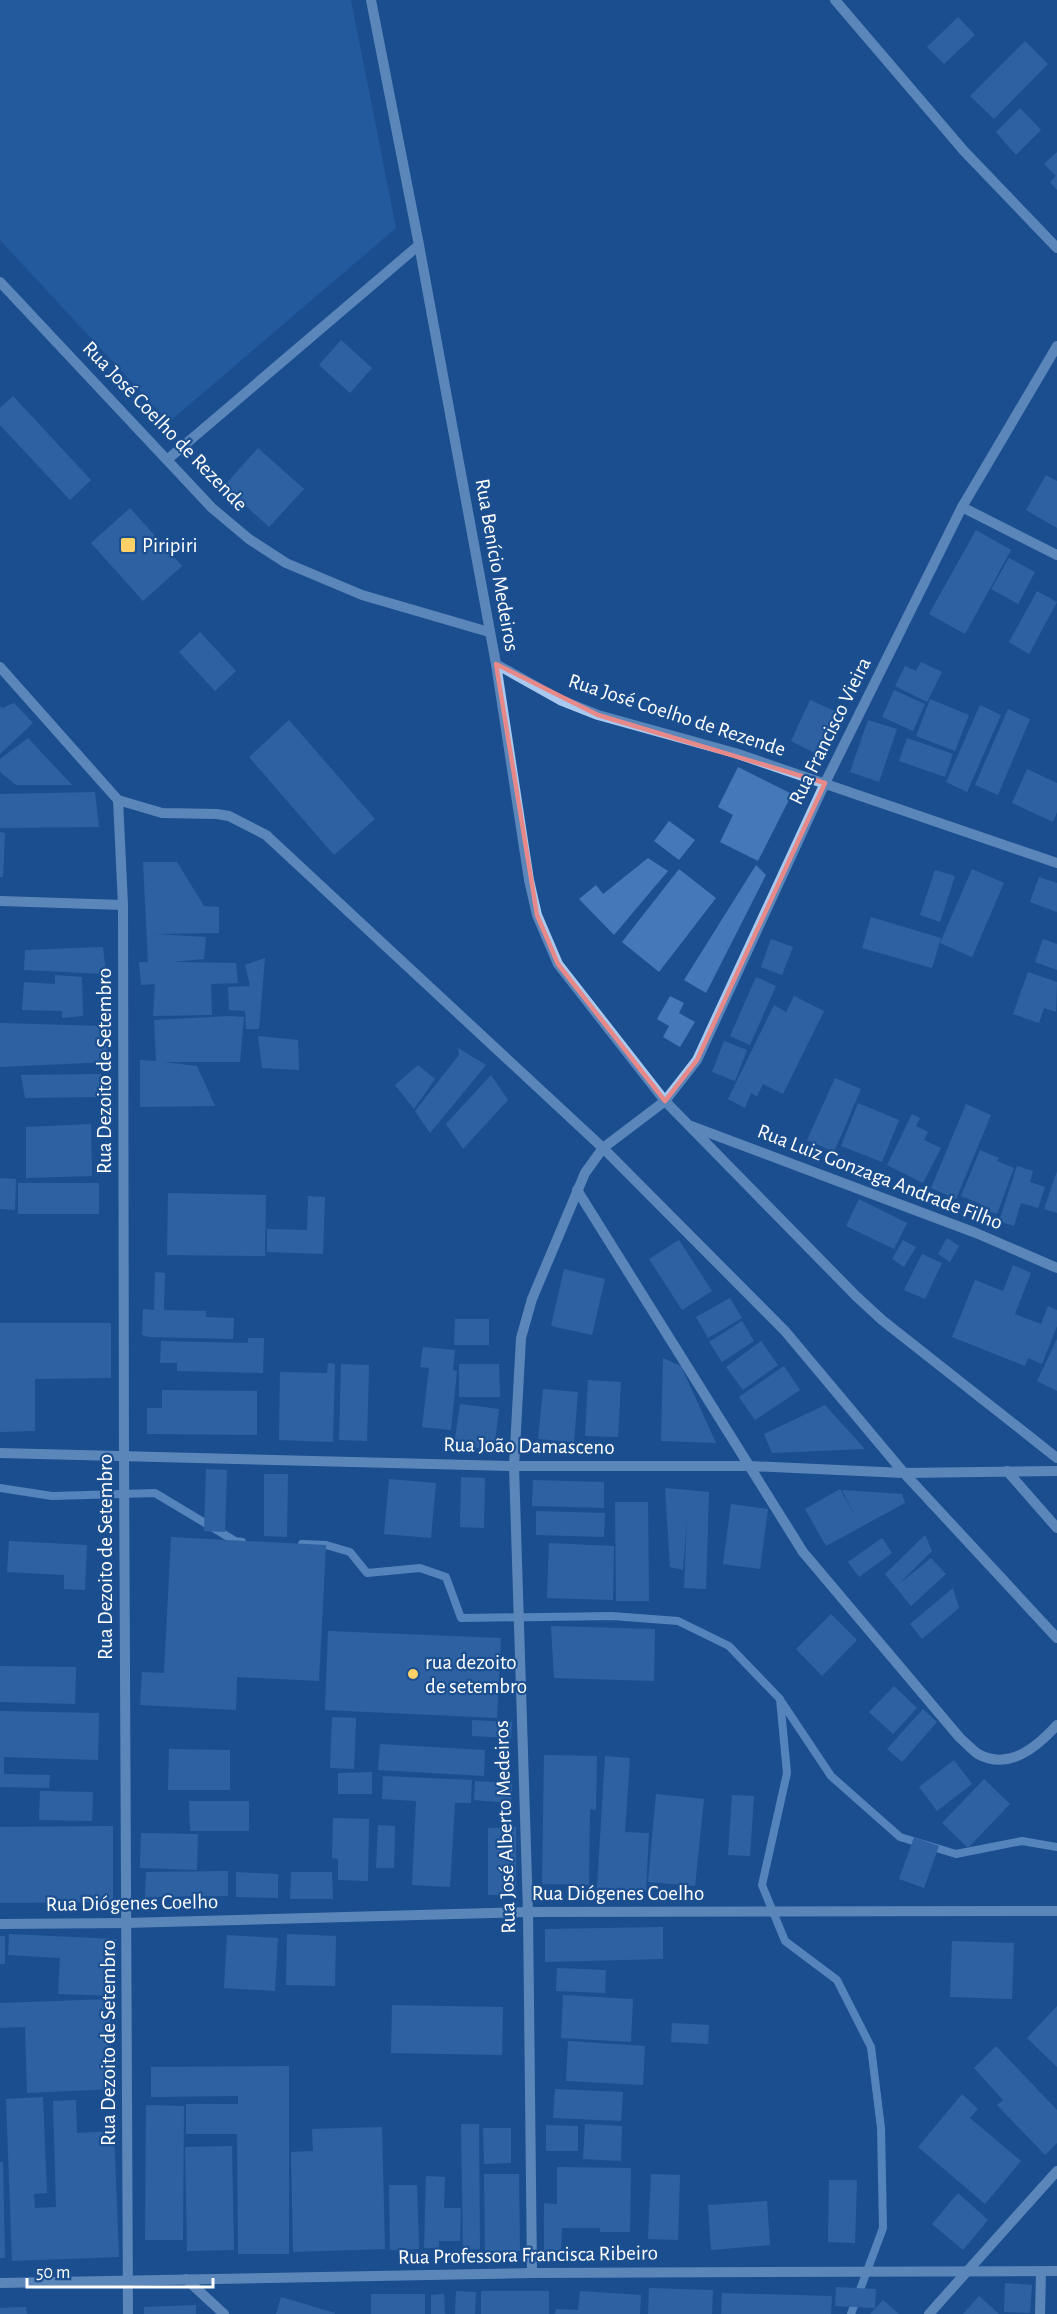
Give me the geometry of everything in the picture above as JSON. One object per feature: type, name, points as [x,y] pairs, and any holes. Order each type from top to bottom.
[{"type":"street","name":"Rua Benício Medeiros","points":[[371,0],[496,664],[510,765],[537,915],[558,964],[665,1101],[882,1320],[1057,1458]]},
{"type":"street","points":[[835,0],[964,151],[1057,248]]},
{"type":"street","points":[[168,459],[418,244]]},
{"type":"street","name":"Rua José Coelho de Rezende","points":[[0,282],[212,508],[249,538],[286,563],[362,595],[489,632]]},
{"type":"street","name":"Rua Francisco Vieira","points":[[633,1125],[665,1101],[697,1060],[825,783],[962,507],[1057,346]]},
{"type":"street","points":[[962,507],[1057,555]]},
{"type":"street","name":"Rua José Coelho de Rezende","points":[[496,664],[560,700],[598,715],[735,753],[1057,863]]},
{"type":"street","points":[[0,667],[118,800],[162,813],[229,816],[266,835],[603,1148],[784,1331],[903,1473],[1057,1638]]},
{"type":"street","name":"Rua Dezoito de Setembro","points":[[118,800],[123,905],[128,2314]]},
{"type":"street","points":[[0,901],[123,905]]},
{"type":"street","name":"Rua José Alberto Medeiros","points":[[532,2273],[528,1912],[514,1466],[521,1338],[532,1299],[585,1173],[603,1148],[633,1125]]},
{"type":"street","name":"Rua Luiz Gonzaga Andrade Filho","points":[[688,1125],[976,1233],[1057,1268]]},
{"type":"street","points":[[577,1190],[804,1552],[960,1738],[978,1754],[1000,1761],[1020,1755],[1040,1743],[1057,1725]]},
{"type":"street","name":"Rua João Damasceno","points":[[0,1454],[514,1466],[750,1466],[903,1473],[1057,1471]]},
{"type":"street","points":[[1007,1472],[1057,1528]]},
{"type":"street","name":"Rua Diógenes Coelho","points":[[0,1924],[126,1923],[528,1912],[1057,1911]]},
{"type":"street","points":[[929,2314],[1057,2171]]},
{"type":"street","name":"Rua Professora Francisca Ribeiro","points":[[0,2283],[532,2273],[1057,2271]]},
{"type":"street","points":[[1040,2314],[1041,2272]]},
{"type":"street","points":[[186,2279],[224,2314]]},
{"type":"highlighted area","points":[[496,664],[598,715],[825,783],[697,1060],[665,1101],[558,964],[537,915]]},
{"type":"shaded area","points":[[0,0],[351,0],[396,228],[169,422],[0,240]]},
{"type":"building","points":[[958,17],[975,35],[944,64],[927,47]]},
{"type":"building","points":[[1025,41],[1048,64],[994,119],[970,96]]},
{"type":"building","points":[[1020,108],[1041,130],[1016,155],[996,132]]},
{"type":"building","points":[[1057,152],[1057,190],[1050,182],[1056,176],[1044,164]]},
{"type":"building","points":[[341,340],[372,368],[350,393],[319,365]]},
{"type":"building","points":[[13,396],[91,480],[70,500],[0,425],[0,408]]},
{"type":"building","points":[[258,448],[304,489],[269,527],[224,486]]},
{"type":"building","points":[[1046,475],[1057,481],[1057,528],[1026,510]]},
{"type":"building","points":[[130,508],[182,566],[143,601],[91,543]]},
{"type":"building","points":[[976,530],[1011,550],[965,634],[929,614]]},
{"type":"building","points":[[1009,558],[1035,572],[1018,604],[991,589]]},
{"type":"building","points":[[1037,591],[1057,602],[1029,654],[1009,642]]},
{"type":"building","points":[[200,632],[236,671],[215,691],[179,652]]},
{"type":"building","points":[[921,662],[942,672],[927,702],[895,686],[905,666],[916,671]]},
{"type":"building","points":[[894,690],[925,704],[913,731],[882,717]]},
{"type":"building","points":[[930,699],[969,715],[955,751],[916,736]]},
{"type":"building","points":[[810,700],[839,713],[819,755],[791,741]]},
{"type":"building","points":[[14,703],[33,723],[0,754],[0,706],[2,708]]},
{"type":"building","points":[[980,705],[1001,715],[967,792],[946,782]]},
{"type":"building","points":[[1008,709],[1030,719],[998,795],[975,785]]},
{"type":"building","points":[[289,720],[375,819],[334,855],[249,757]]},
{"type":"building","points":[[868,720],[897,729],[879,782],[850,772]]},
{"type":"building","points":[[28,738],[72,785],[16,785],[0,772],[0,759]]},
{"type":"building","points":[[907,738],[953,754],[945,777],[899,761]]},
{"type":"building","points":[[738,767],[792,794],[758,861],[720,842],[733,815],[718,807]]},
{"type":"building","points":[[1027,769],[1057,783],[1057,812],[1053,822],[1012,803]]},
{"type":"building","points":[[95,792],[99,827],[0,828],[0,794]]},
{"type":"building","points":[[669,821],[695,840],[679,860],[654,841]]},
{"type":"building","points":[[0,832],[5,833],[3,877],[0,877]]},
{"type":"building","points":[[648,858],[668,871],[614,935],[579,899],[596,885],[603,894]]},
{"type":"building","points":[[143,862],[177,862],[204,906],[219,907],[219,933],[155,934],[206,937],[204,959],[172,962],[236,963],[238,983],[211,984],[212,1015],[153,1016],[155,984],[141,985],[139,962],[148,962]]},
{"type":"building","points":[[756,865],[766,875],[706,993],[684,980]]},
{"type":"building","points":[[679,869],[716,898],[659,972],[622,942]]},
{"type":"building","points":[[972,869],[1004,883],[972,957],[940,943]]},
{"type":"building","points":[[935,870],[955,876],[940,922],[920,915]]},
{"type":"building","points":[[1039,877],[1057,883],[1057,912],[1030,902]]},
{"type":"building","points":[[871,917],[941,938],[932,968],[862,948]]},
{"type":"building","points":[[771,939],[793,947],[782,975],[761,967]]},
{"type":"building","points":[[1043,939],[1057,944],[1057,970],[1035,962]]},
{"type":"building","points":[[103,947],[106,974],[24,970],[25,950]]},
{"type":"building","points":[[265,958],[259,1029],[246,1029],[245,1011],[229,1010],[228,987],[250,986],[245,965]]},
{"type":"building","points":[[1028,972],[1057,982],[1056,1012],[1044,1008],[1039,1023],[1013,1014]]},
{"type":"building","points":[[55,975],[82,977],[83,1016],[62,1018],[62,1011],[22,1010],[24,982],[55,984]]},
{"type":"building","points":[[756,977],[776,986],[750,1045],[730,1036]]},
{"type":"building","points":[[670,996],[684,1003],[679,1013],[695,1022],[680,1047],[663,1037],[669,1026],[657,1019]]},
{"type":"building","points":[[794,996],[824,1011],[783,1094],[763,1084],[757,1096],[751,1093],[745,1108],[728,1099],[774,1005],[786,1012]]},
{"type":"building","points":[[244,1017],[240,1062],[164,1062],[197,1066],[215,1106],[140,1107],[140,1060],[156,1061],[154,1020]]},
{"type":"building","points":[[0,1023],[104,1026],[109,1062],[0,1067]]},
{"type":"building","points":[[258,1036],[298,1040],[299,1070],[262,1068]]},
{"type":"building","points":[[724,1041],[747,1050],[735,1081],[712,1072]]},
{"type":"building","points":[[458,1048],[486,1065],[430,1133],[415,1111],[459,1055]]},
{"type":"building","points":[[418,1065],[435,1079],[414,1109],[395,1085]]},
{"type":"building","points":[[101,1074],[99,1097],[25,1098],[21,1075]]},
{"type":"building","points":[[491,1075],[508,1100],[463,1149],[446,1124]]},
{"type":"building","points":[[835,1078],[861,1089],[834,1152],[807,1140]]},
{"type":"building","points":[[858,1103],[899,1120],[882,1162],[841,1146]]},
{"type":"building","points":[[966,1104],[991,1115],[956,1199],[931,1188]]},
{"type":"building","points":[[912,1114],[920,1118],[916,1126],[928,1132],[924,1140],[941,1148],[923,1183],[887,1165]]},
{"type":"building","points":[[91,1124],[92,1176],[26,1178],[26,1127]]},
{"type":"building","points":[[980,1150],[999,1158],[997,1161],[1014,1168],[997,1214],[980,1208],[981,1204],[961,1196]]},
{"type":"building","points":[[1017,1166],[1033,1171],[1030,1182],[1045,1187],[1038,1208],[1021,1203],[1014,1226],[999,1221]]},
{"type":"building","points":[[1057,1171],[1057,1213],[1044,1209]]},
{"type":"building","points":[[0,1178],[16,1179],[15,1210],[0,1209]]},
{"type":"building","points":[[18,1183],[99,1183],[99,1214],[18,1214]]},
{"type":"building","points":[[168,1193],[266,1195],[265,1256],[167,1255]]},
{"type":"building","points":[[308,1196],[325,1197],[323,1254],[267,1252],[267,1229],[307,1230]]},
{"type":"building","points":[[859,1199],[907,1223],[894,1249],[846,1226]]},
{"type":"building","points":[[947,1238],[959,1246],[950,1262],[938,1254]]},
{"type":"building","points":[[679,1240],[712,1291],[682,1310],[649,1259]]},
{"type":"building","points":[[903,1240],[916,1247],[904,1267],[892,1259]]},
{"type":"building","points":[[922,1254],[942,1263],[925,1299],[904,1290]]},
{"type":"building","points":[[1013,1265],[1031,1273],[1015,1314],[1041,1324],[1048,1306],[1057,1310],[1057,1326],[1042,1364],[1028,1358],[1025,1366],[952,1337],[975,1280],[1003,1291]]},
{"type":"building","points":[[564,1269],[605,1279],[592,1335],[551,1326]]},
{"type":"building","points":[[155,1272],[165,1273],[164,1310],[206,1311],[206,1317],[234,1318],[233,1339],[142,1335],[143,1309],[154,1310]]},
{"type":"building","points":[[730,1298],[742,1318],[708,1338],[696,1317]]},
{"type":"building","points":[[455,1319],[489,1319],[489,1345],[454,1345]]},
{"type":"building","points":[[742,1321],[754,1341],[722,1362],[709,1342]]},
{"type":"building","points":[[0,1323],[111,1323],[111,1378],[35,1379],[35,1431],[0,1432]]},
{"type":"building","points":[[248,1338],[264,1338],[263,1373],[177,1371],[177,1363],[160,1363],[161,1341],[248,1343]]},
{"type":"building","points":[[1057,1339],[1057,1391],[1037,1381]]},
{"type":"building","points":[[761,1341],[778,1365],[743,1390],[726,1367]]},
{"type":"building","points":[[423,1347],[455,1350],[453,1370],[457,1371],[451,1430],[422,1427],[429,1368],[420,1367]]},
{"type":"building","points":[[663,1358],[681,1366],[716,1443],[661,1441]]},
{"type":"building","points":[[328,1363],[335,1364],[333,1442],[279,1440],[280,1372],[327,1373]]},
{"type":"building","points":[[341,1364],[369,1365],[367,1441],[339,1440]]},
{"type":"building","points":[[459,1364],[499,1364],[500,1397],[459,1397]]},
{"type":"building","points":[[784,1366],[800,1390],[755,1420],[739,1397]]},
{"type":"building","points":[[588,1380],[621,1382],[618,1437],[585,1436]]},
{"type":"building","points":[[543,1389],[578,1392],[574,1442],[538,1439]]},
{"type":"building","points":[[162,1390],[257,1391],[257,1435],[147,1434],[147,1408],[162,1408]]},
{"type":"building","points":[[460,1404],[499,1409],[494,1450],[454,1445]]},
{"type":"building","points":[[825,1405],[865,1449],[772,1453],[764,1434]]},
{"type":"building","points":[[206,1469],[227,1470],[225,1532],[204,1531]]},
{"type":"building","points":[[264,1474],[288,1474],[287,1537],[264,1536]]},
{"type":"building","points":[[461,1477],[485,1478],[484,1528],[460,1527]]},
{"type":"building","points":[[389,1479],[436,1483],[431,1538],[384,1534]]},
{"type":"building","points":[[533,1480],[604,1482],[604,1508],[532,1506]]},
{"type":"building","points":[[665,1488],[709,1492],[706,1589],[684,1588],[687,1519],[683,1570],[670,1567]]},
{"type":"building","points":[[840,1489],[856,1518],[842,1490],[902,1494],[905,1503],[826,1546],[805,1509]]},
{"type":"building","points":[[615,1502],[648,1502],[649,1601],[616,1601]]},
{"type":"building","points":[[731,1504],[768,1509],[760,1569],[723,1564]]},
{"type":"building","points":[[536,1511],[605,1513],[604,1537],[536,1535]]},
{"type":"building","points":[[925,1535],[932,1551],[899,1584],[931,1558],[946,1574],[911,1606],[885,1574]]},
{"type":"building","points":[[171,1537],[326,1545],[319,1681],[237,1677],[236,1710],[140,1705],[142,1672],[164,1673]]},
{"type":"building","points":[[882,1538],[892,1553],[859,1577],[848,1562]]},
{"type":"building","points":[[9,1541],[87,1545],[85,1590],[64,1589],[64,1575],[7,1572]]},
{"type":"building","points":[[549,1543],[614,1546],[613,1600],[547,1598]]},
{"type":"building","points":[[953,1588],[959,1608],[922,1639],[910,1624]]},
{"type":"building","points":[[831,1614],[857,1640],[822,1676],[796,1649]]},
{"type":"building","points":[[551,1626],[655,1629],[654,1681],[554,1678]]},
{"type":"building","name":"rua dezoito de setembro","points":[[328,1631],[501,1638],[497,1718],[325,1710]]},
{"type":"building","points":[[0,1666],[76,1667],[75,1704],[0,1702]]},
{"type":"building","points":[[894,1686],[917,1708],[893,1734],[869,1712]]},
{"type":"building","points":[[923,1709],[937,1722],[902,1762],[887,1749]]},
{"type":"building","points":[[0,1711],[99,1713],[98,1760],[4,1757],[4,1774],[50,1775],[49,1788],[0,1787]]},
{"type":"building","points":[[332,1717],[356,1718],[354,1769],[330,1768]]},
{"type":"building","points":[[472,1720],[512,1722],[511,1738],[472,1736]]},
{"type":"building","points":[[380,1744],[485,1750],[484,1776],[378,1770]]},
{"type":"building","points":[[169,1749],[230,1750],[230,1790],[168,1790]]},
{"type":"building","points":[[544,1755],[597,1756],[596,1810],[590,1809],[589,1885],[542,1884]]},
{"type":"building","points":[[605,1756],[630,1758],[625,1832],[649,1833],[646,1891],[597,1888]]},
{"type":"building","points":[[954,1760],[972,1784],[937,1811],[919,1787]]},
{"type":"building","points":[[372,1772],[372,1794],[338,1794],[338,1773]]},
{"type":"building","points":[[383,1776],[472,1780],[471,1803],[455,1803],[450,1887],[412,1885],[416,1801],[382,1799]]},
{"type":"building","points":[[984,1779],[1010,1804],[968,1848],[942,1823]]},
{"type":"building","points":[[475,1781],[512,1783],[511,1803],[474,1800]]},
{"type":"building","points":[[40,1791],[93,1792],[92,1821],[39,1820]]},
{"type":"building","points":[[656,1794],[704,1799],[695,1886],[648,1882]]},
{"type":"building","points":[[732,1795],[754,1796],[750,1856],[728,1855]]},
{"type":"building","points":[[189,1801],[249,1801],[249,1831],[190,1831]]},
{"type":"building","points":[[333,1818],[369,1819],[368,1881],[338,1880],[338,1859],[332,1858]]},
{"type":"building","points":[[378,1825],[395,1826],[394,1868],[376,1868]]},
{"type":"building","points":[[113,1826],[113,1902],[0,1903],[0,1827]]},
{"type":"building","points":[[516,1827],[516,1895],[488,1895],[488,1828]]},
{"type":"building","points":[[141,1833],[198,1834],[197,1870],[140,1868]]},
{"type":"building","points":[[914,1837],[939,1846],[924,1888],[899,1879]]},
{"type":"building","points":[[228,1871],[228,1896],[145,1897],[146,1872]]},
{"type":"building","points":[[236,1872],[278,1874],[278,1898],[236,1897]]},
{"type":"building","points":[[291,1872],[332,1872],[333,1899],[290,1899]]},
{"type":"building","points":[[663,1927],[663,1959],[545,1962],[545,1929]]},
{"type":"building","points":[[9,1934],[116,1939],[114,1996],[58,1994],[60,1958],[8,1955]]},
{"type":"building","points":[[287,1934],[336,1936],[335,1986],[286,1985]]},
{"type":"building","points":[[227,1935],[278,1938],[275,1991],[224,1988]]},
{"type":"building","points":[[0,1936],[5,1936],[5,1964],[0,1964]]},
{"type":"building","points":[[952,1941],[1014,1943],[1012,1999],[950,1997]]},
{"type":"building","points":[[557,1968],[606,1970],[605,1993],[556,1991]]},
{"type":"building","points":[[563,1995],[633,1999],[631,2042],[561,2038]]},
{"type":"building","points":[[109,1999],[113,2089],[27,2093],[25,2027],[0,2028],[0,2003]]},
{"type":"building","points":[[392,2005],[503,2007],[502,2055],[391,2053]]},
{"type":"building","points":[[1057,2006],[1057,2067],[1027,2038]]},
{"type":"building","points":[[672,2023],[709,2025],[708,2044],[671,2042]]},
{"type":"building","points":[[568,2041],[645,2046],[643,2085],[566,2081]]},
{"type":"building","points":[[996,2046],[1057,2110],[1057,2143],[1045,2155],[997,2105],[1003,2100],[974,2068]]},
{"type":"building","points":[[289,2066],[289,2254],[238,2254],[237,2134],[186,2134],[186,2104],[238,2104],[238,2096],[151,2097],[151,2067]]},
{"type":"building","points":[[555,2089],[623,2092],[621,2121],[553,2118]]},
{"type":"building","points":[[962,2094],[978,2109],[970,2118],[1021,2161],[985,2204],[918,2147]]},
{"type":"building","points":[[43,2097],[47,2193],[34,2194],[35,2208],[56,2207],[53,2101],[76,2100],[77,2133],[114,2131],[119,2257],[12,2261],[6,2099]]},
{"type":"building","points":[[146,2105],[184,2106],[183,2240],[145,2240]]},
{"type":"building","points":[[461,2124],[479,2124],[480,2249],[463,2250]]},
{"type":"building","points":[[585,2124],[622,2126],[621,2161],[583,2159]]},
{"type":"building","points":[[546,2125],[578,2126],[578,2151],[546,2151]]},
{"type":"building","points":[[382,2127],[385,2249],[293,2252],[291,2152],[313,2151],[312,2129]]},
{"type":"building","points":[[483,2128],[511,2128],[511,2163],[484,2164]]},
{"type":"building","points":[[232,2146],[234,2250],[187,2251],[185,2147]]},
{"type":"building","points":[[0,2162],[3,2162],[5,2258],[0,2258]]},
{"type":"building","points":[[557,2167],[631,2168],[630,2232],[600,2232],[600,2228],[562,2228],[561,2250],[544,2250],[544,2203],[557,2204]]},
{"type":"building","points":[[484,2174],[519,2174],[520,2251],[485,2251]]},
{"type":"building","points":[[651,2174],[680,2175],[678,2240],[648,2239]]},
{"type":"building","points":[[426,2176],[445,2177],[444,2208],[461,2208],[460,2241],[439,2241],[439,2248],[424,2248]]},
{"type":"building","points":[[829,2180],[857,2180],[855,2243],[828,2242]]},
{"type":"building","points":[[389,2185],[417,2185],[419,2249],[390,2250]]},
{"type":"building","points":[[958,2193],[988,2220],[963,2250],[932,2224]]},
{"type":"building","points":[[767,2201],[770,2245],[711,2250],[708,2205]]},
{"type":"building","points":[[1005,2283],[1032,2285],[1030,2313],[1004,2312]]},
{"type":"building","points":[[836,2287],[876,2289],[875,2308],[835,2306]]},
{"type":"building","points":[[649,2288],[713,2290],[712,2314],[648,2314]]},
{"type":"building","points":[[456,2291],[476,2292],[475,2314],[455,2314]]},
{"type":"building","points":[[481,2291],[549,2291],[549,2314],[481,2314]]},
{"type":"building","points":[[580,2291],[641,2295],[640,2314],[555,2314],[556,2309],[578,2310]]},
{"type":"building","points":[[722,2293],[832,2296],[831,2314],[721,2314]]},
{"type":"building","points":[[371,2294],[425,2294],[425,2314],[371,2314]]},
{"type":"building","points":[[444,2294],[445,2314],[431,2314],[431,2295]]},
{"type":"building","points":[[979,2296],[999,2314],[963,2314]]},
{"type":"building","points":[[281,2297],[335,2313],[335,2314],[276,2314]]},
{"type":"building","points":[[883,2300],[899,2314],[870,2314]]},
{"type":"building","points":[[196,2305],[196,2314],[144,2314],[144,2307]]},
{"type":"building","points":[[26,2307],[27,2314],[0,2314],[0,2308]]},
{"type":"waterway","points":[[0,1488],[52,1496],[155,1493],[235,1541],[242,1542]]},
{"type":"waterway","points":[[302,1544],[326,1545],[350,1552],[367,1573],[420,1568],[446,1577],[461,1618],[612,1616],[678,1621],[729,1646],[780,1699],[787,1773],[762,1885],[785,1941],[837,1980],[871,2047],[881,2128],[883,2228],[851,2314]]},
{"type":"waterway","points":[[781,1701],[831,1776],[900,1837],[956,1854],[1022,1841],[1057,1847]]},
{"type":"place","name":"Piripiri","points":[[128,545]]},
{"type":"place","name":"rua dezoito de setembro","points":[[413,1674]]}]
